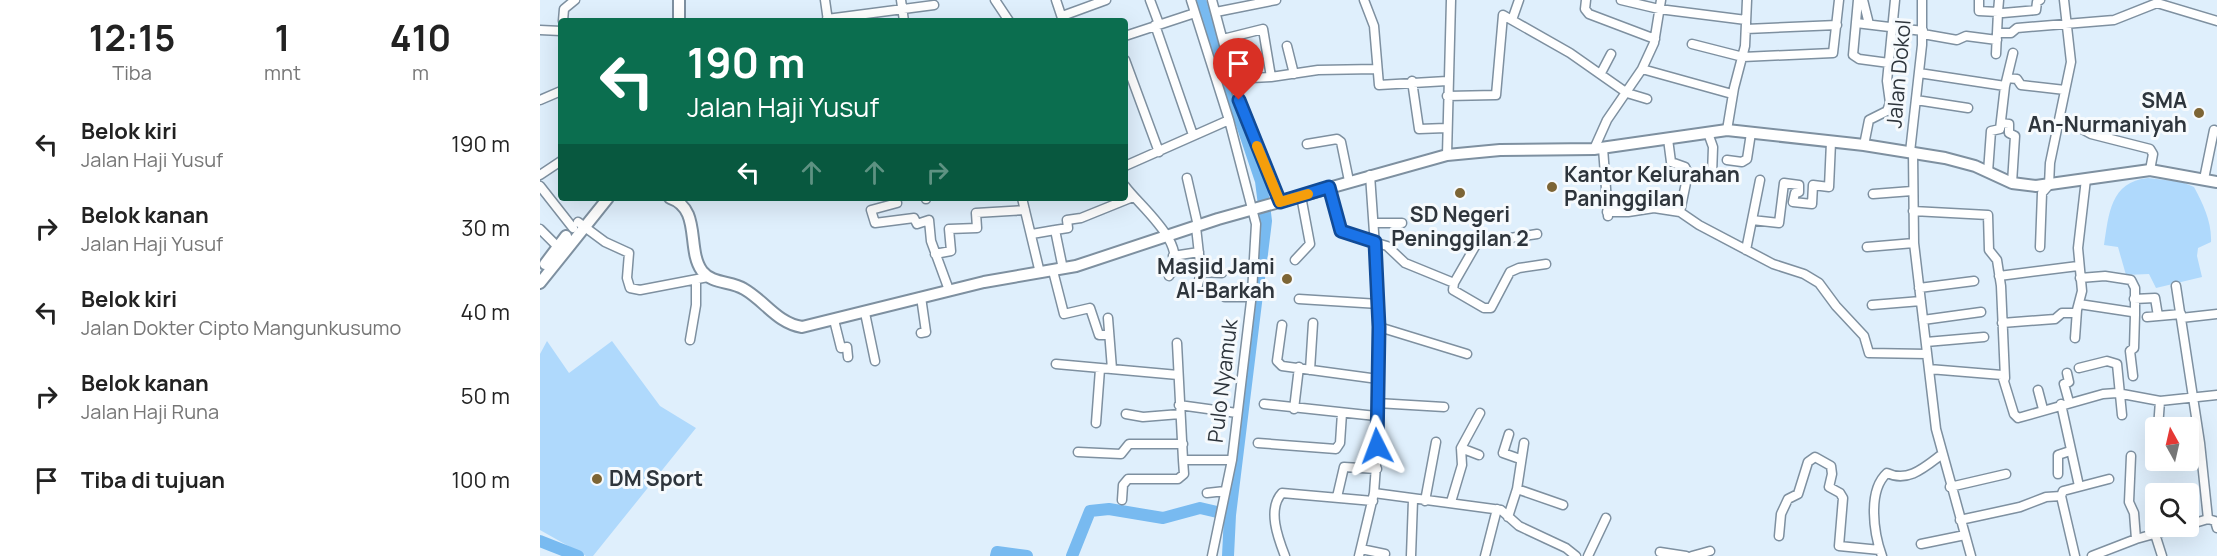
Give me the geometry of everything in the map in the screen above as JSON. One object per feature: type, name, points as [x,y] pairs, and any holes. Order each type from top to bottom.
[{"type":"main road","points":[[679,0],[679,18]]},
{"type":"main road","points":[[685,0],[685,18]]},
{"type":"main road","points":[[676,201],[683,205],[688,214],[699,266],[708,277],[748,291],[780,319],[792,325],[811,326],[949,290],[1058,270],[1349,181],[1448,155],[1500,150],[1599,148],[1727,130],[1864,145],[1945,158],[1988,172],[2012,183],[2049,185],[2150,170],[2217,182]]},
{"type":"main road","points":[[540,280],[597,201]]},
{"type":"main road","points":[[540,280],[558,247],[605,201]]},
{"type":"street","points":[[563,18],[564,9],[575,0]]},
{"type":"street","points":[[825,0],[828,18]]},
{"type":"street","points":[[901,0],[903,18]]},
{"type":"street","points":[[995,0],[1007,18]]},
{"type":"street","points":[[1056,0],[1064,18],[1106,0]]},
{"type":"street","points":[[1150,0],[1193,135]]},
{"type":"street","points":[[1191,0],[1229,120],[1266,206]]},
{"type":"street","points":[[1212,0],[1266,206]]},
{"type":"street","points":[[1216,12],[1276,0]]},
{"type":"street","points":[[1364,0],[1372,17],[1379,85],[1412,81],[1447,81]]},
{"type":"street","points":[[1448,155],[1446,128],[1450,0]]},
{"type":"street","points":[[1512,20],[1518,0]]},
{"type":"street","points":[[1586,0],[1585,9],[1589,14],[1655,39]]},
{"type":"street","points":[[1622,0],[1660,4],[1746,25],[1837,25]]},
{"type":"street","points":[[1727,130],[1732,94],[1743,57],[1747,0]]},
{"type":"street","points":[[1692,44],[1743,57],[1833,53],[1839,0]]},
{"type":"street","points":[[1858,0],[1853,55],[1859,59],[1889,63]]},
{"type":"street","points":[[1863,0],[1869,24]]},
{"type":"street","points":[[1864,145],[1869,120],[1887,111],[1890,103],[1887,81],[1895,0]]},
{"type":"street","name":"Jalan Dokol","points":[[1922,0],[1923,32],[1912,152],[1914,243],[1941,455],[1970,556]]},
{"type":"street","points":[[1979,0],[1979,11],[1998,12],[2036,10],[2037,2],[2040,0]]},
{"type":"street","points":[[1996,54],[1999,0]]},
{"type":"street","points":[[2040,247],[2042,193],[2049,185],[2050,163],[2071,62],[2064,0]]},
{"type":"street","points":[[1856,23],[1923,32],[1957,40],[1966,36],[1997,36],[2012,33],[2017,28],[2114,20],[2157,3],[2217,21]]},
{"type":"street","points":[[1660,4],[1655,39],[1642,69],[1607,120],[1599,148],[1608,214],[1654,208],[1680,212],[1746,250],[1820,283],[1836,306],[1864,336],[1869,353],[1927,354]]},
{"type":"street","points":[[843,18],[934,5]]},
{"type":"street","points":[[1128,35],[1195,13]]},
{"type":"street","points":[[1447,96],[1496,95],[1503,15],[1601,73],[1627,93],[1647,99]]},
{"type":"street","points":[[1223,39],[1263,28],[1272,77]]},
{"type":"street","points":[[540,30],[558,31]]},
{"type":"street","points":[[1287,46],[1294,74]]},
{"type":"street","points":[[1988,172],[1991,131],[2000,129],[2006,82],[2013,53]]},
{"type":"street","points":[[1601,73],[1611,54]]},
{"type":"street","points":[[1128,68],[1159,152]]},
{"type":"street","points":[[1232,79],[1272,77],[1318,70],[1376,69]]},
{"type":"street","points":[[1642,69],[1732,94]]},
{"type":"street","points":[[1919,73],[2006,82],[2017,79],[2021,85],[2065,90]]},
{"type":"street","points":[[1412,81],[1419,129],[1446,128]]},
{"type":"street","points":[[540,100],[558,92]]},
{"type":"street","points":[[1916,100],[1968,108]]},
{"type":"street","points":[[2060,117],[2091,134],[2150,149],[2153,154],[2150,170]]},
{"type":"street","points":[[1128,165],[1229,120]]},
{"type":"street","points":[[2001,123],[2009,124],[2009,133],[2015,136],[2012,183]]},
{"type":"street","points":[[2204,179],[2214,130]]},
{"type":"street","points":[[1708,133],[1713,147],[1712,175]]},
{"type":"street","points":[[1727,160],[1742,162],[1747,159],[1751,133]]},
{"type":"street","points":[[1668,139],[1671,162],[1685,167],[1688,173],[1680,212]]},
{"type":"street","points":[[1307,144],[1339,140],[1349,181]]},
{"type":"street","points":[[1752,220],[1779,223],[1784,183],[1799,185],[1799,192],[1795,193],[1793,202],[1812,204],[1813,185],[1828,187],[1831,141]]},
{"type":"street","points":[[540,174],[558,163]]},
{"type":"street","points":[[1370,175],[1376,243],[1379,403],[1376,416],[1377,469],[1374,497],[1360,552],[1385,554]]},
{"type":"street","points":[[1187,178],[1197,226],[1201,272],[1198,285]]},
{"type":"street","points":[[2075,338],[2082,291],[2078,266],[2086,179]]},
{"type":"street","points":[[1746,250],[1760,180]]},
{"type":"street","points":[[540,186],[578,225],[605,242],[629,253],[627,278],[630,288],[640,290],[708,277]]},
{"type":"street","points":[[1329,187],[1341,231],[1389,248],[1405,263],[1454,283]]},
{"type":"street","points":[[1128,190],[1169,236],[1174,266],[1169,276]]},
{"type":"street","points":[[1873,194],[1912,191]]},
{"type":"street","points":[[1295,260],[1310,244],[1301,196]]},
{"type":"street","points":[[1128,199],[1133,197]]},
{"type":"street","points":[[1023,201],[1040,273]]},
{"type":"street","points":[[1032,234],[1068,228],[1067,220],[1081,218],[1123,201]]},
{"type":"street","points":[[897,203],[871,210],[875,223],[914,218],[917,224],[929,220],[930,241],[949,290]]},
{"type":"street","name":"Pulo Nyamuk","points":[[1212,556],[1232,460],[1251,297],[1256,224],[1266,206]]},
{"type":"street","points":[[935,254],[951,251],[949,229],[977,228],[976,213],[1025,210]]},
{"type":"street","points":[[1913,211],[1988,215],[1987,239],[1989,250],[1997,260],[1999,276],[2005,378],[2015,416],[2023,417],[2043,409],[2103,394],[2117,393],[2160,401],[2217,395]]},
{"type":"street","points":[[1374,223],[1402,223]]},
{"type":"street","points":[[540,229],[558,247]]},
{"type":"street","points":[[1055,230],[1065,314],[1090,308],[1099,335],[1108,335]]},
{"type":"street","points":[[1537,234],[1477,243],[1454,283],[1453,290],[1456,294],[1491,308],[1510,272],[1518,268],[1546,264]]},
{"type":"street","points":[[1867,247],[1914,243]]},
{"type":"street","points":[[1173,256],[1199,252]]},
{"type":"street","points":[[1999,276],[2078,266]]},
{"type":"street","points":[[1201,272],[1222,273]]},
{"type":"street","points":[[2080,278],[2105,276],[2129,279],[2134,288],[2134,348],[2130,351],[2133,376]]},
{"type":"street","points":[[690,340],[695,314],[696,281]]},
{"type":"street","points":[[1919,288],[1974,281]]},
{"type":"street","points":[[2176,286],[2208,519]]},
{"type":"street","points":[[921,297],[926,332],[921,333]]},
{"type":"street","points":[[1225,297],[1251,297]]},
{"type":"street","points":[[1299,298],[1378,304]]},
{"type":"street","points":[[2134,299],[2155,298],[2158,316]]},
{"type":"street","points":[[1872,305],[1921,301]]},
{"type":"street","points":[[2002,323],[2055,319],[2078,309],[2130,310],[2134,315]]},
{"type":"street","points":[[1923,320],[1981,312]]},
{"type":"street","points":[[865,313],[875,361]]},
{"type":"street","points":[[2147,318],[2217,314]]},
{"type":"street","points":[[1108,318],[1112,369]]},
{"type":"street","points":[[834,320],[838,344],[841,348],[848,347],[849,357]]},
{"type":"street","points":[[1310,370],[1313,323]]},
{"type":"street","points":[[1282,325],[1278,362],[1282,366],[1378,379]]},
{"type":"street","points":[[1379,327],[1467,354]]},
{"type":"street","points":[[1926,342],[1984,338]]},
{"type":"street","points":[[1122,500],[1123,484],[1126,480],[1181,478],[1184,474],[1177,343]]},
{"type":"street","points":[[2079,368],[2114,362],[2119,370],[2122,415]]},
{"type":"street","points":[[1056,364],[1178,375]]},
{"type":"street","points":[[1294,409],[1299,367]]},
{"type":"street","points":[[1096,423],[1100,369]]},
{"type":"street","points":[[1929,369],[2000,374],[2005,378]]},
{"type":"street","points":[[2067,373],[2069,382],[2064,384],[2070,451],[2079,486]]},
{"type":"street","points":[[2038,390],[2043,409]]},
{"type":"street","points":[[2159,417],[2160,401]]},
{"type":"street","points":[[1379,403],[1444,407]]},
{"type":"street","points":[[1264,404],[1376,416]]},
{"type":"street","points":[[1126,414],[1143,417],[1180,410],[1237,413]]},
{"type":"street","points":[[1258,443],[1336,448],[1340,443],[1342,413]]},
{"type":"street","points":[[1451,502],[1462,465],[1461,448],[1480,413]]},
{"type":"street","points":[[1509,434],[1503,453],[1520,459]]},
{"type":"street","points":[[1425,501],[1437,442]]},
{"type":"street","points":[[1508,517],[1517,489],[1524,443]]},
{"type":"street","points":[[1078,452],[1121,454],[1130,444],[1183,444]]},
{"type":"street","points":[[1461,448],[1479,455]]},
{"type":"street","points":[[2058,474],[2058,455],[2070,451]]},
{"type":"street","points":[[1779,536],[1781,514],[1788,499],[1798,494],[1808,462],[1815,458],[1831,466],[1833,474],[1828,488],[1840,493],[1843,498],[1839,546],[1881,553],[1875,506],[1883,477],[1887,473],[1899,477],[1919,471],[1941,455]]},
{"type":"street","points":[[2131,456],[2129,502],[2134,513],[2136,539]]},
{"type":"street","points":[[1183,460],[1232,460]]},
{"type":"street","points":[[1337,497],[1344,466],[1377,469]]},
{"type":"street","points":[[1950,487],[2006,474]]},
{"type":"street","points":[[2074,556],[2061,496],[2063,491],[2109,479]]},
{"type":"street","points":[[1517,489],[1563,505]]},
{"type":"street","points":[[1207,493],[1225,492]]},
{"type":"street","points":[[1285,556],[1277,536],[1275,521],[1280,495],[1286,492],[1337,497],[1451,502],[1497,509],[1519,526],[1566,548],[1576,556]]},
{"type":"street","points":[[1960,520],[2020,507],[2046,497],[2061,496]]},
{"type":"street","points":[[1412,556],[1413,500]]},
{"type":"street","points":[[1485,556],[1497,509]]},
{"type":"street","points":[[1588,556],[1606,518]]},
{"type":"street","points":[[2199,522],[2215,520],[2217,528]]},
{"type":"street","points":[[1921,544],[1965,535]]},
{"type":"street","points":[[2092,556],[2145,537]]},
{"type":"street","points":[[2157,537],[2162,556]]},
{"type":"street","points":[[1692,556],[1710,551]]},
{"type":"street","points":[[1660,552],[1686,556]]},
{"type":"shaded area","points":[[2148,178],[2182,182],[2194,187],[2206,213],[2211,235],[2211,242],[2198,248],[2197,256],[2202,277],[2156,288],[2149,274],[2126,275],[2118,247],[2104,245],[2110,211],[2119,193],[2135,181]]},
{"type":"shaded area","name":"DM Sport","points":[[547,341],[569,373],[612,341],[660,406],[696,428],[593,556],[586,556],[540,530],[540,354]]},
{"type":"waterway","points":[[1200,0],[1261,181],[1266,221],[1230,515],[1228,556]]},
{"type":"waterway","points":[[1072,556],[1090,511],[1109,509],[1163,518],[1200,508],[1230,515]]},
{"type":"waterway","points":[[540,541],[578,556]]},
{"type":"waterway","points":[[996,556],[997,552],[1027,556]]},
{"type":"slow traffic","points":[[1257,146],[1280,202],[1308,194]]},
{"type":"place","name":"SMA An-Nurmaniyah","points":[[2199,113]]},
{"type":"place","name":"Kantor Kelurahan Paninggilan","points":[[1552,187]]},
{"type":"place","name":"SD Negeri Peninggilan 2","points":[[1460,193]]},
{"type":"place","name":"Masjid Jami Al-Barkah","points":[[1287,279]]},
{"type":"place","name":"DM Sport","points":[[597,479]]},
{"type":"route","points":[[1239,100],[1280,202],[1329,187],[1341,231],[1375,242],[1379,327],[1377,446]]}]
